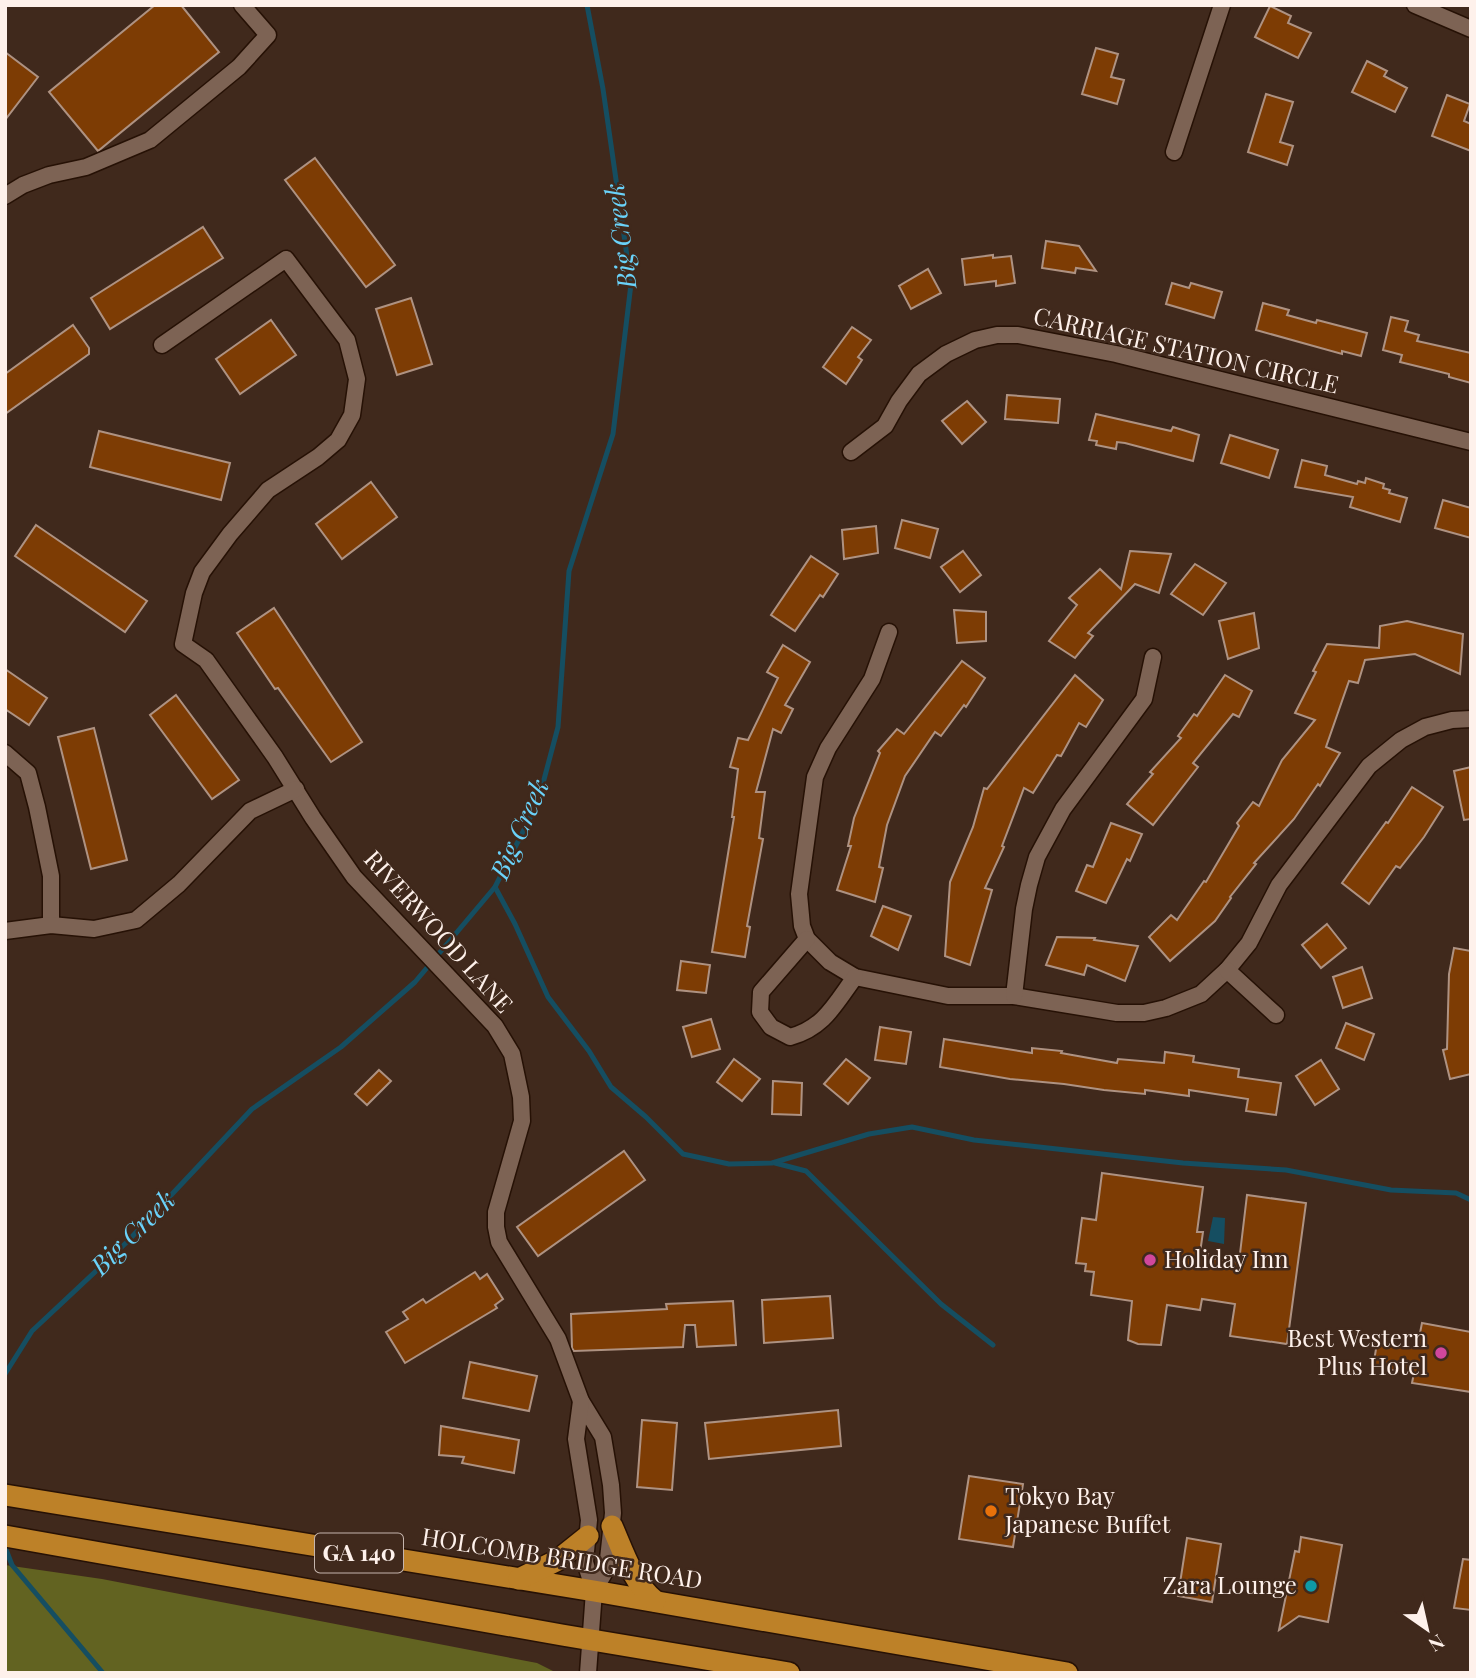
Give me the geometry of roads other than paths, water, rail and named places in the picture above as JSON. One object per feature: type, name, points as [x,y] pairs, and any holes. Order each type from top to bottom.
[{"type":"main road","name":"HOLCOMB BRIDGE ROAD","points":[[5,1495],[519,1578],[1067,1673]]},
{"type":"main road","points":[[612,1526],[643,1590],[655,1601]]},
{"type":"main road","name":"GA 140","points":[[5,1536],[591,1639],[736,1668],[789,1673]]},
{"type":"main road","points":[[519,1578],[558,1560],[588,1536]]},
{"type":"street","points":[[5,196],[49,174],[86,167],[150,140],[239,67],[268,35],[242,5]]},
{"type":"street","points":[[1174,152],[1222,5]]},
{"type":"street","points":[[1415,5],[1471,29]]},
{"type":"street","name":"RIVERWOOD LANE","points":[[162,345],[286,258],[347,340],[357,379],[352,415],[338,440],[268,490],[230,534],[202,572],[194,593],[183,644],[206,660],[354,877],[495,1026],[512,1054],[521,1097],[522,1121],[496,1212],[496,1227],[499,1242],[558,1339],[581,1401],[603,1437],[611,1485],[612,1526],[607,1568],[594,1591]]},
{"type":"street","name":"CARRIAGE STATION CIRCLE","points":[[851,452],[885,426],[919,374],[946,354],[975,340],[997,335],[1018,335],[1116,355],[1471,442]]},
{"type":"street","points":[[889,632],[872,679],[828,748],[815,777],[799,894],[802,926],[807,939],[830,962],[855,977],[948,996],[1014,996],[1117,1013],[1144,1013],[1166,1008],[1200,994],[1227,970],[1249,943],[1279,885],[1369,766],[1401,740],[1425,727],[1452,720],[1471,719]]},
{"type":"street","points":[[1014,996],[1020,936],[1037,857],[1063,808],[1143,699],[1153,657]]},
{"type":"street","points":[[5,753],[28,773],[51,876],[51,925]]},
{"type":"street","points":[[5,931],[51,925],[94,929],[136,920],[180,884],[250,811],[296,789]]},
{"type":"street","points":[[807,939],[761,992],[760,1012],[771,1027],[790,1037],[809,1032],[826,1015],[855,977]]},
{"type":"street","points":[[1227,970],[1276,1015]]},
{"type":"street","name":"RIVERWOOD LANE","points":[[581,1401],[576,1439],[587,1503],[588,1536],[585,1562],[594,1591]]},
{"type":"street","points":[[588,1673],[594,1591]]},
{"type":"water","points":[[1213,1217],[1225,1218],[1224,1244],[1208,1241]]},
{"type":"waterway","name":"Big Creek","points":[[5,1374],[32,1331],[127,1242],[252,1109],[341,1047],[415,982],[495,887],[538,802],[558,727],[569,571],[613,434],[631,284],[603,89],[587,5]]},
{"type":"waterway","points":[[495,887],[548,997],[589,1051],[611,1087],[683,1154],[729,1164],[772,1163],[869,1134],[912,1127],[974,1140],[1183,1163],[1286,1170],[1391,1190],[1456,1193],[1471,1200]]},
{"type":"waterway","points":[[775,1163],[806,1171],[941,1304],[993,1345]]},
{"type":"waterway","name":"Big Creek","points":[[5,1547],[12,1565],[103,1673]]},
{"type":"place","name":"Holiday Inn","points":[[1150,1260]]},
{"type":"place","name":"Best Western Plus Hotel","points":[[1441,1353]]},
{"type":"place","name":"Tokyo Bay Japanese Buffet","points":[[991,1511]]},
{"type":"place","name":"Zara Lounge","points":[[1311,1586]]}]
